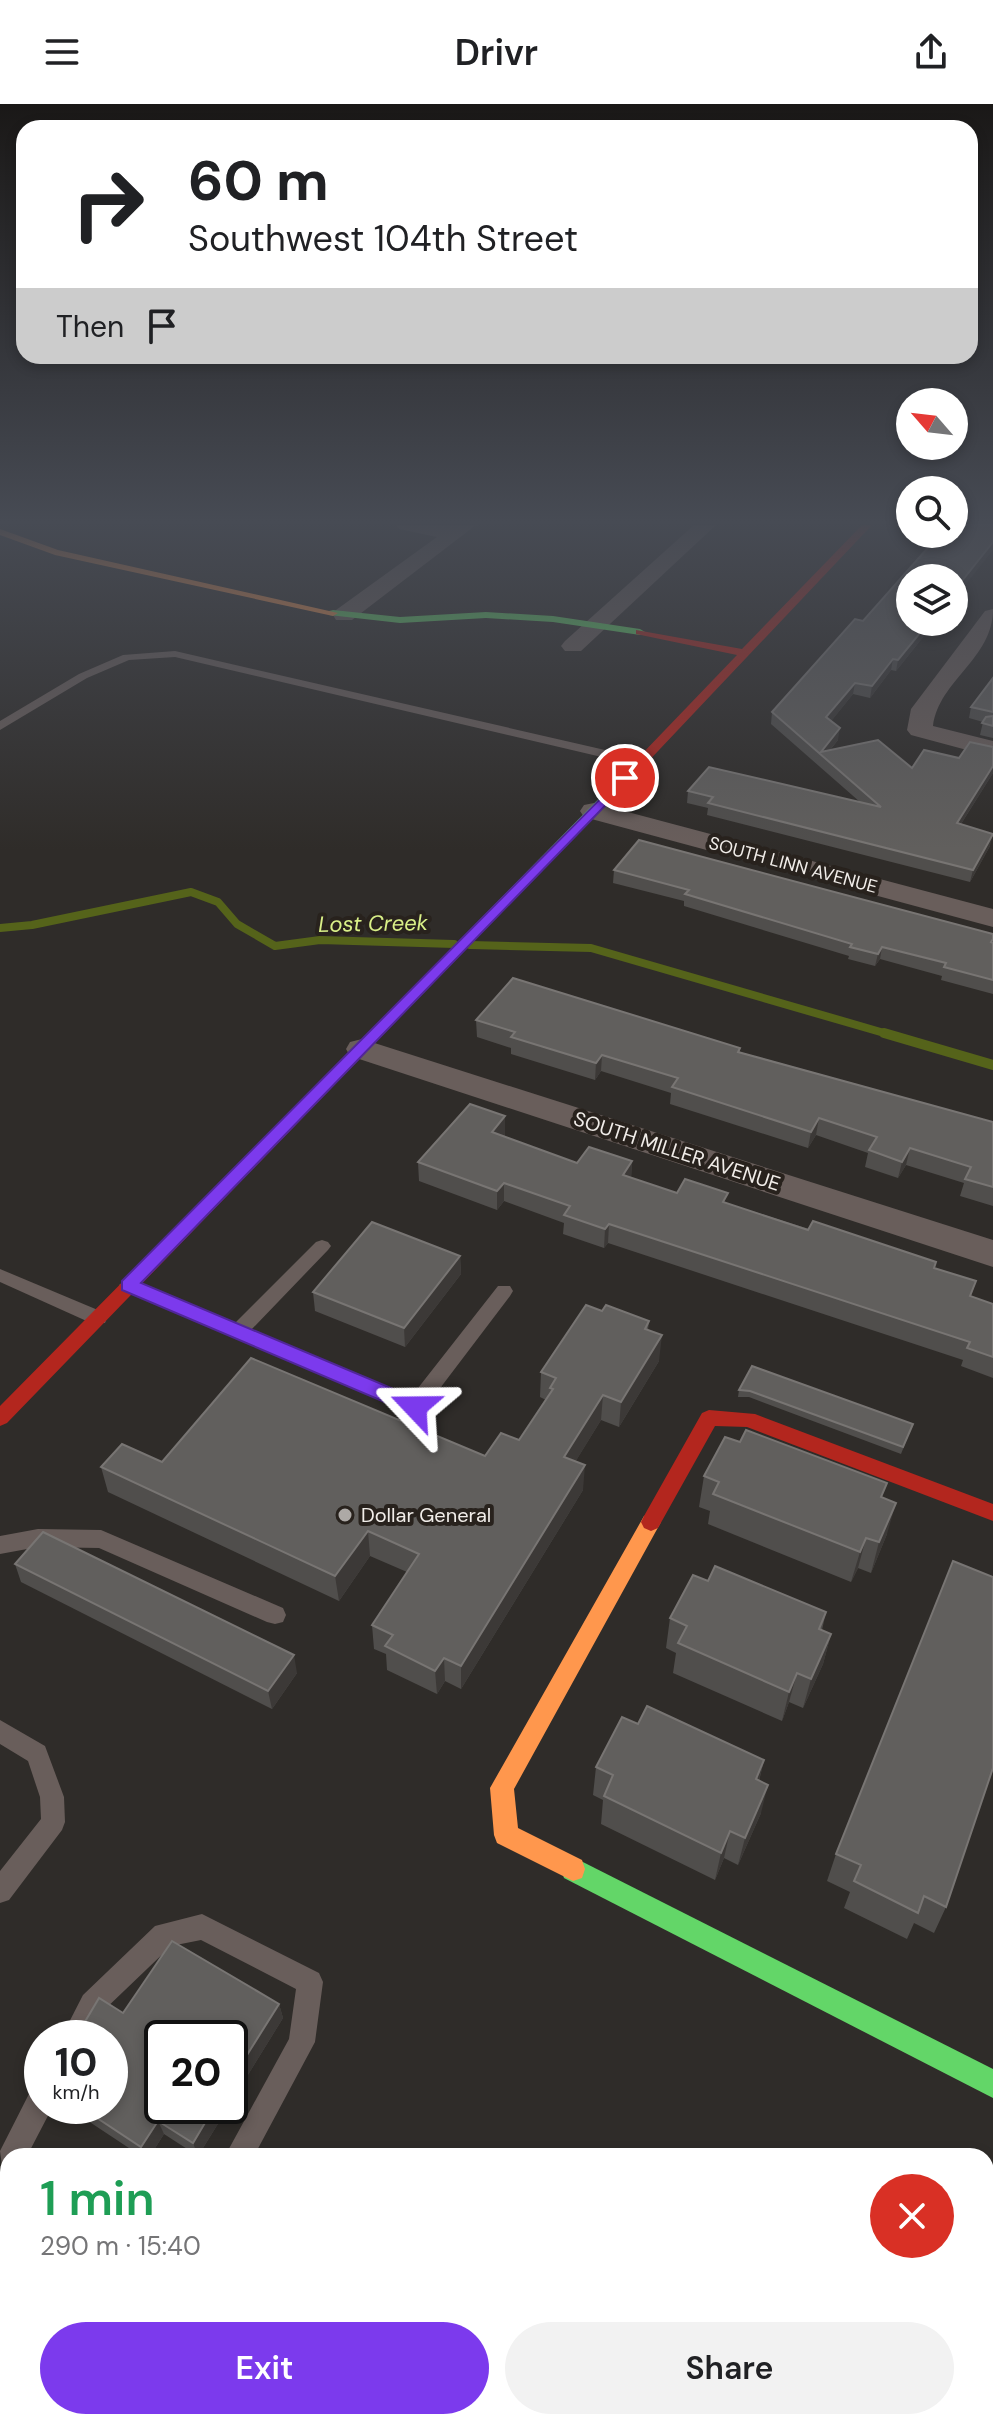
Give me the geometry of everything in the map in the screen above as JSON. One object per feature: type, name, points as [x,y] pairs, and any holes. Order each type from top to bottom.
[{"type":"street","points":[[499,634],[521,637]]},
{"type":"street","points":[[565,645],[583,634]]},
{"type":"street","points":[[641,634],[744,653]]},
{"type":"street","points":[[0,1418],[594,811],[713,676],[744,653],[763,634]]},
{"type":"street","points":[[980,634],[923,709],[920,730],[993,749]]},
{"type":"street","points":[[565,645],[601,652]]},
{"type":"street","name":"SOUTH LINN AVENUE","points":[[594,811],[993,918]]},
{"type":"street","name":"SOUTH MILLER AVENUE","points":[[362,1049],[993,1254]]},
{"type":"street","points":[[993,1513],[748,1419],[709,1418],[502,1788],[506,1835],[993,2084]]},
{"type":"lane","points":[[0,726],[83,676],[127,657],[175,654],[640,762]]},
{"type":"lane","points":[[238,1332],[322,1246]]},
{"type":"lane","points":[[0,1275],[98,1318]]},
{"type":"lane","points":[[128,1285],[415,1407],[504,1291]]},
{"type":"lane","points":[[0,1545],[38,1538],[101,1539],[275,1615]]},
{"type":"lane","points":[[0,1731],[37,1754],[52,1797],[53,1822],[0,1891]]},
{"type":"lane","points":[[84,2020],[92,2004],[164,1935],[202,1927],[310,1982],[302,2042],[243,2148]]},
{"type":"lane","points":[[16,2148],[29,2124]]},
{"type":"building","points":[[842,634],[918,636],[898,660],[893,659],[872,686],[855,683],[826,717],[840,728],[821,752],[878,740],[912,768],[924,750],[959,758],[970,742],[993,747],[993,766],[957,823],[993,834],[973,870],[708,803],[713,797],[688,791],[709,767],[881,807],[772,712]]},
{"type":"building","points":[[993,678],[993,712],[971,707]]},
{"type":"building","points":[[993,716],[993,726],[982,723],[986,717]]},
{"type":"building","points":[[639,840],[993,934],[993,980],[944,967],[946,963],[882,947],[878,954],[850,947],[852,944],[685,894],[689,890],[614,870]]},
{"type":"building","points":[[513,978],[740,1048],[738,1052],[993,1122],[993,1187],[965,1179],[971,1167],[910,1148],[902,1162],[869,1150],[877,1137],[819,1118],[811,1132],[672,1087],[678,1078],[602,1055],[596,1063],[511,1037],[515,1032],[476,1020]]},
{"type":"building","points":[[470,1104],[505,1116],[492,1132],[577,1163],[589,1147],[632,1161],[623,1175],[677,1193],[685,1179],[728,1193],[723,1202],[808,1230],[813,1221],[936,1262],[934,1268],[976,1281],[970,1296],[993,1304],[993,1357],[967,1348],[970,1342],[609,1224],[605,1229],[564,1215],[570,1206],[504,1183],[497,1191],[418,1162]]},
{"type":"building","points":[[372,1222],[460,1256],[404,1328],[313,1292]]},
{"type":"building","points":[[586,1305],[602,1311],[606,1305],[649,1321],[645,1329],[662,1335],[621,1402],[603,1395],[564,1457],[585,1465],[461,1666],[444,1658],[435,1671],[385,1646],[393,1635],[372,1625],[419,1554],[368,1531],[335,1576],[101,1467],[122,1444],[162,1462],[251,1358],[485,1456],[501,1433],[519,1440],[553,1389],[550,1388],[556,1378],[541,1372]]},
{"type":"building","points":[[752,1366],[913,1424],[903,1447],[750,1391],[739,1390]]},
{"type":"building","points":[[746,1430],[887,1483],[881,1497],[896,1503],[879,1542],[866,1538],[860,1552],[713,1494],[719,1482],[704,1476],[725,1437],[740,1442]]},
{"type":"building","points":[[43,1532],[294,1655],[268,1691],[15,1564]]},
{"type":"building","points":[[953,1561],[993,1577],[993,1768],[946,1907],[924,1896],[918,1913],[854,1881],[861,1865],[836,1854]]},
{"type":"building","points":[[715,1566],[826,1612],[819,1629],[831,1634],[811,1679],[797,1673],[789,1692],[678,1643],[687,1626],[670,1618],[693,1575],[708,1581]]},
{"type":"building","points":[[647,1706],[764,1760],[756,1779],[768,1785],[745,1838],[730,1831],[721,1853],[604,1796],[613,1775],[596,1767],[622,1717],[638,1724]]},
{"type":"building","points":[[172,1941],[279,2004],[248,2053],[248,2020],[144,2020],[144,2124],[156,2124],[141,2147],[106,2124],[128,2124],[128,2020],[86,2020],[99,1998],[123,2013]]},
{"type":"building","points":[[163,2124],[204,2124],[193,2143]]},
{"type":"waterway","points":[[0,928],[32,925],[191,892],[218,902],[237,924],[275,946],[320,940],[454,944]]},
{"type":"waterway","name":"Lost Creek","points":[[470,945],[591,948],[891,1035]]},
{"type":"waterway","name":"Lost Creek","points":[[884,1033],[993,1065]]},
{"type":"traffic: fast","points":[[398,1011],[620,784]]},
{"type":"traffic: fast","points":[[573,1869],[993,2084]]},
{"type":"traffic: slow","points":[[573,1869],[506,1835],[502,1788],[651,1522]]},
{"type":"traffic: jam","points":[[647,634],[744,653]]},
{"type":"traffic: jam","points":[[620,784],[764,634]]},
{"type":"traffic: jam","points":[[0,1418],[398,1011]]},
{"type":"traffic: jam","points":[[651,1522],[709,1418],[748,1419],[993,1513]]},
{"type":"place","name":"Dollar General","points":[[345,1515]]},
{"type":"route","points":[[415,1407],[128,1285],[625,778]]}]
